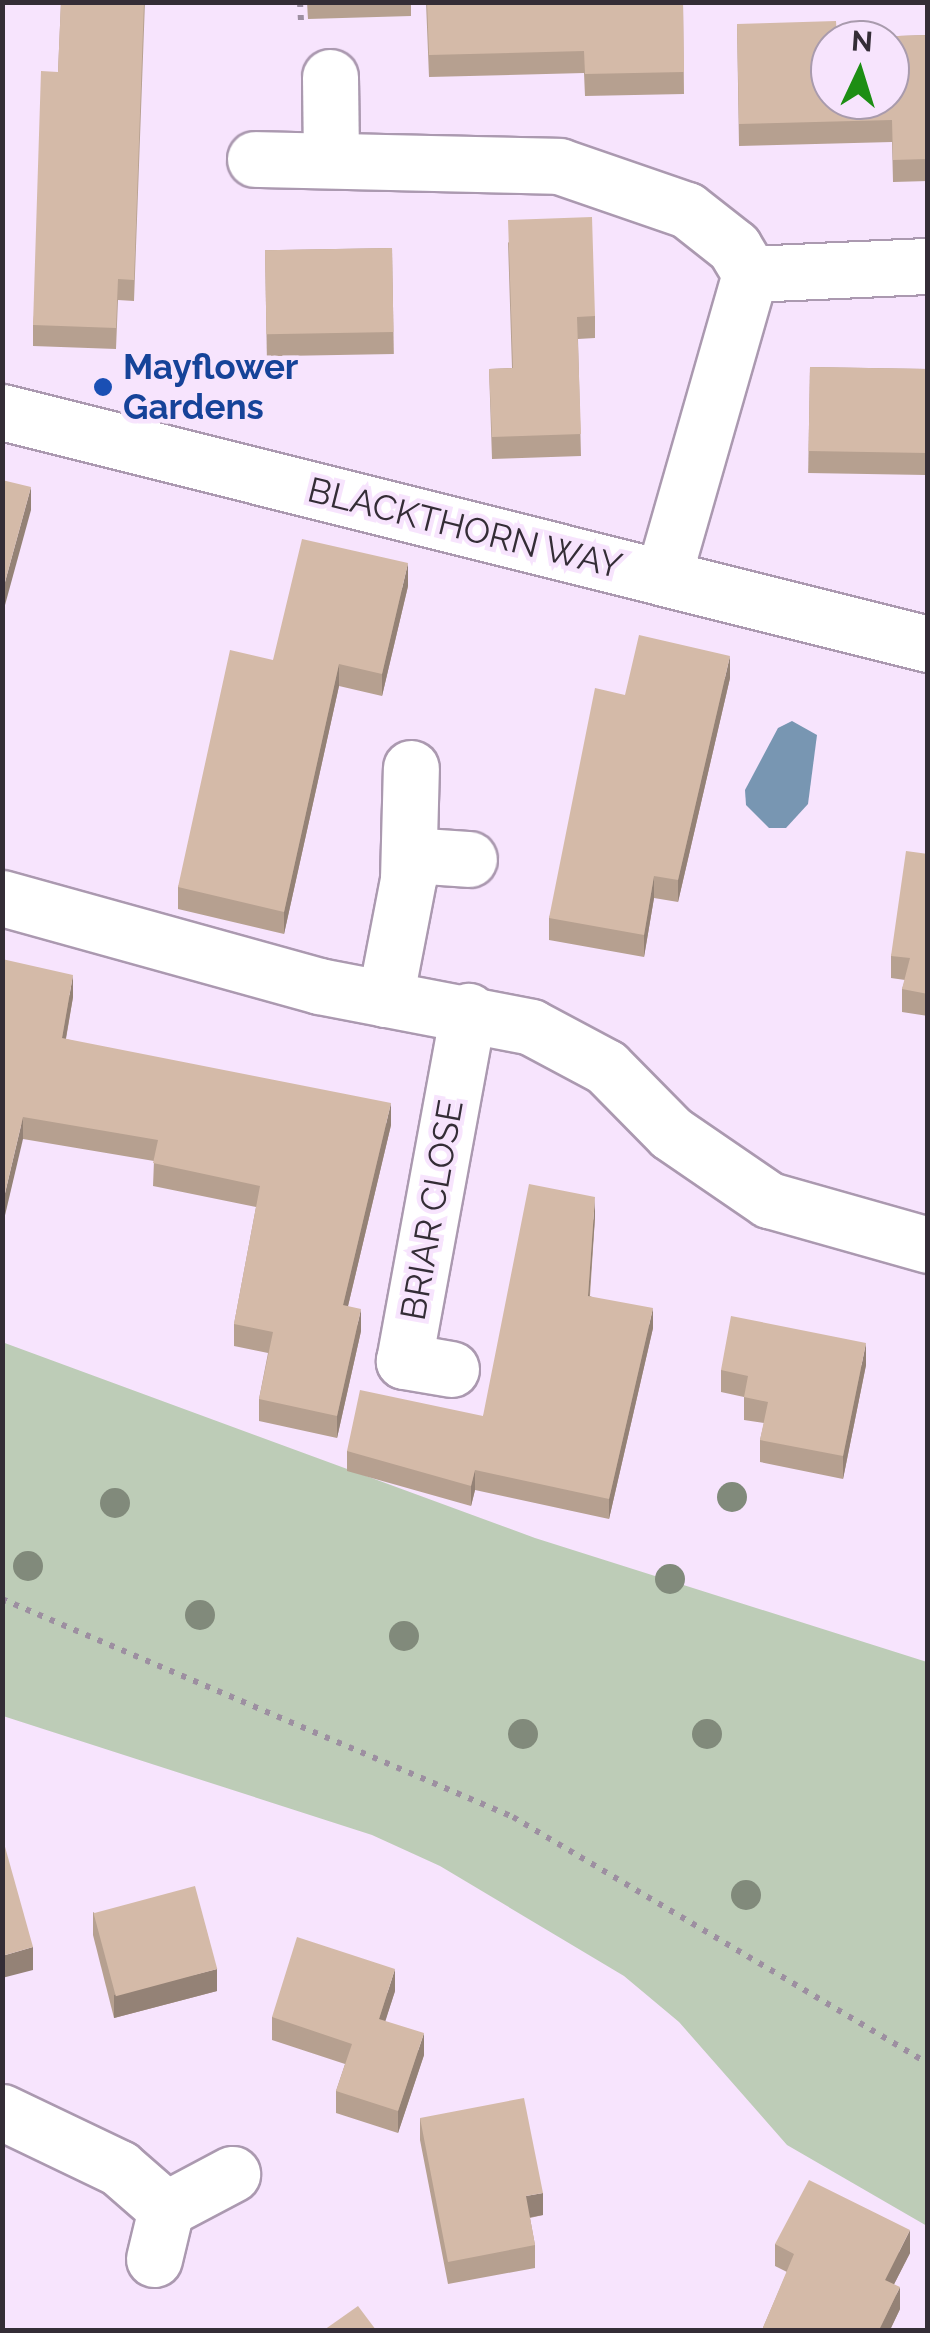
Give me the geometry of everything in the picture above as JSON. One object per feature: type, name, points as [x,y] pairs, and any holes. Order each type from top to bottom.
[{"type":"street","points":[[330,77],[331,155]]},
{"type":"street","points":[[255,159],[331,155],[531,162],[605,176],[705,221],[750,274]]},
{"type":"street","points":[[750,274],[928,266]]},
{"type":"street","points":[[662,577],[750,274]]},
{"type":"street","name":"BLACKTHORN WAY","points":[[2,412],[928,644]]},
{"type":"street","points":[[384,1000],[410,855],[412,768]]},
{"type":"street","points":[[410,855],[470,859]]},
{"type":"street","points":[[2,898],[384,1000],[468,1011],[531,1027],[592,1058],[670,1133],[769,1200],[928,1245]]},
{"type":"street","name":"BRIAR CLOSE","points":[[451,1369],[404,1361],[468,1011]]},
{"type":"street","points":[[2,2112],[107,2161],[160,2234],[232,2174]]},
{"type":"path","points":[[2,1599],[513,1816],[928,2063]]},
{"type":"green space","points":[[2,1342],[535,1538],[927,1662],[927,2226],[787,2145],[679,2022],[624,1976],[440,1866],[372,1835],[3,1716]]},
{"type":"water","points":[[792,721],[817,735],[808,804],[786,828],[769,828],[746,805],[745,790],[778,728]]},
{"type":"building","points":[[61,2],[144,2],[134,280],[118,279],[116,328],[33,325],[41,71],[58,72]]},
{"type":"building","points":[[427,2],[683,2],[684,72],[585,74],[584,51],[429,55]]},
{"type":"building","points":[[810,22],[810,120],[892,120],[739,124],[737,24]]},
{"type":"building","points":[[928,35],[928,159],[893,160],[892,120],[910,120],[910,36]]},
{"type":"building","points":[[592,217],[595,316],[577,317],[581,434],[492,437],[489,369],[513,368],[508,220]]},
{"type":"building","points":[[392,248],[393,332],[266,334],[265,250]]},
{"type":"building","points":[[810,367],[928,369],[927,453],[809,451]]},
{"type":"building","points":[[2,480],[31,487],[2,593]]},
{"type":"building","points":[[302,539],[408,563],[382,674],[339,664],[284,912],[178,887],[230,650],[273,660]]},
{"type":"building","points":[[639,635],[730,656],[678,880],[654,876],[644,935],[549,918],[595,688],[625,695]]},
{"type":"building","points":[[906,851],[928,854],[928,994],[902,989],[910,958],[891,956]]},
{"type":"building","points":[[2,959],[73,975],[62,1038],[391,1103],[343,1305],[361,1309],[337,1416],[259,1399],[273,1332],[234,1324],[260,1186],[153,1163],[158,1140],[23,1117],[2,1206]]},
{"type":"building","points":[[529,1184],[595,1197],[588,1296],[653,1308],[609,1499],[475,1470],[471,1486],[347,1451],[360,1390],[483,1416]]},
{"type":"building","points":[[731,1316],[866,1343],[843,1456],[760,1440],[768,1402],[744,1397],[748,1376],[721,1370]]},
{"type":"building","points":[[2,1836],[33,1947],[2,1956]]},
{"type":"building","points":[[195,1886],[217,1969],[116,1996],[94,1913]]},
{"type":"building","points":[[297,1937],[395,1969],[379,2019],[424,2033],[398,2111],[336,2091],[352,2044],[272,2017]]},
{"type":"building","points":[[524,2098],[543,2193],[526,2196],[535,2245],[448,2262],[420,2118]]},
{"type":"building","points":[[809,2180],[910,2230],[885,2280],[900,2287],[879,2330],[762,2330],[794,2254],[775,2244]]},
{"type":"building","points":[[358,2306],[376,2330],[324,2330]]},
{"type":"place","name":"Mayflower Gardens","points":[[103,387]]}]
